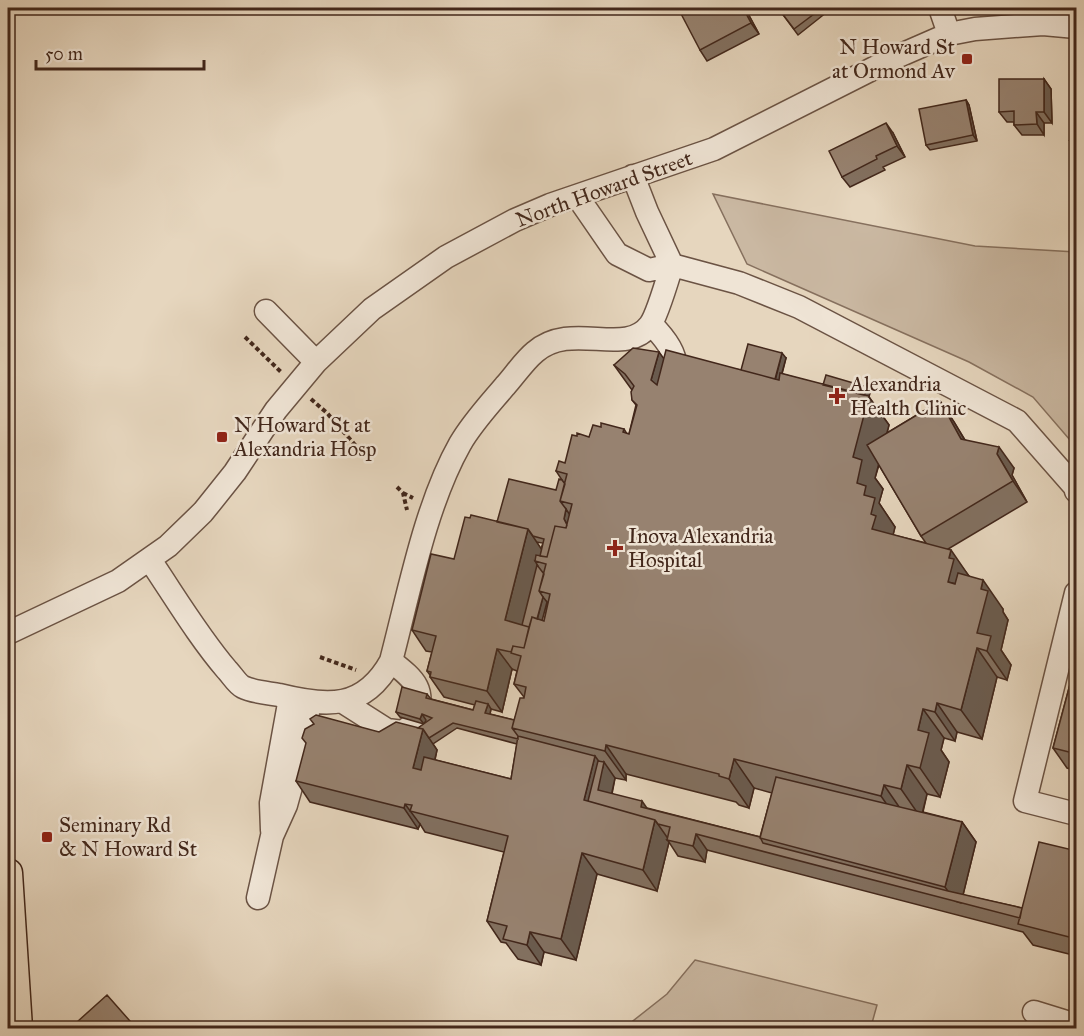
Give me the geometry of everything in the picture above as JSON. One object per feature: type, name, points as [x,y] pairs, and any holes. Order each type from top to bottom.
[{"type":"main road","points":[[8,874],[18,1029]]},
{"type":"street","points":[[940,8],[949,34]]},
{"type":"street","name":"North Howard Street","points":[[8,633],[110,585],[150,561],[168,546],[203,512],[235,472],[276,410],[316,362],[372,309],[446,257],[515,220],[577,195],[684,160],[740,138],[883,64],[949,34],[975,29],[1043,24],[1077,27]]},
{"type":"street","points":[[150,561],[211,651],[242,686],[300,700],[343,702],[374,685],[383,676],[391,662],[430,513],[460,444],[479,417],[536,351],[551,342],[570,337],[627,340],[639,336],[651,324],[672,265],[633,176]]},
{"type":"street","points":[[577,195],[617,254],[649,270],[672,265],[739,283],[800,308],[1017,421],[1077,492]]},
{"type":"street","points":[[266,311],[316,362]]},
{"type":"street","points":[[651,324],[661,334],[675,364],[670,379]]},
{"type":"street","points":[[627,340],[631,364]]},
{"type":"street","points":[[1077,593],[1067,674],[1025,801],[1077,814]]},
{"type":"street","points":[[343,702],[387,730],[403,732],[416,722],[421,697],[412,678],[391,662]]},
{"type":"street","points":[[258,898],[273,836],[271,803],[300,700]]},
{"type":"street","points":[[1034,1012],[1077,1025]]},
{"type":"path","points":[[397,487],[403,493],[407,512],[414,514]]},
{"type":"shaded area","points":[[713,194],[975,246],[1076,252],[1076,447],[1033,397],[969,362],[747,264]]},
{"type":"shaded area","points":[[695,960],[877,1005],[872,1023],[891,1028],[624,1028],[667,994]]},
{"type":"building","points":[[678,8],[743,8],[751,23],[700,50]]},
{"type":"building","points":[[778,8],[822,8],[794,29]]},
{"type":"building","points":[[999,79],[1044,79],[1044,112],[1036,112],[1037,124],[1014,125],[1014,111],[999,112]]},
{"type":"building","points":[[966,100],[973,135],[926,145],[919,109]]},
{"type":"building","points":[[1075,114],[1077,115],[1077,142],[1070,141]]},
{"type":"building","points":[[886,123],[897,146],[842,177],[829,151]]},
{"type":"building","points":[[748,344],[782,353],[775,379],[741,370]]},
{"type":"building","points":[[633,348],[659,352],[651,380],[657,385],[666,350],[779,380],[780,373],[869,396],[853,457],[862,460],[857,483],[866,486],[864,495],[875,498],[871,514],[876,516],[872,529],[951,550],[949,558],[954,559],[948,582],[955,584],[958,573],[983,580],[981,589],[988,591],[977,633],[991,636],[987,651],[977,648],[961,710],[937,703],[935,712],[923,709],[918,730],[929,733],[920,768],[907,765],[901,789],[884,785],[881,796],[734,759],[729,779],[719,774],[606,745],[605,751],[512,728],[520,698],[524,698],[526,687],[514,684],[521,656],[511,653],[513,646],[524,648],[532,617],[544,621],[550,594],[539,591],[546,564],[535,561],[536,555],[547,557],[555,526],[566,528],[572,504],[560,501],[567,474],[556,471],[559,461],[565,463],[572,435],[577,436],[577,433],[589,437],[593,425],[601,427],[601,423],[624,429],[623,432],[629,434],[637,405],[632,400],[631,392],[634,386],[614,365]]},
{"type":"building","points":[[826,375],[867,387],[864,395],[823,385]]},
{"type":"building","points":[[940,401],[961,439],[999,447],[997,454],[1013,481],[921,536],[867,445]]},
{"type":"building","points":[[509,479],[556,490],[559,479],[565,484],[560,501],[566,509],[564,519],[567,525],[566,528],[555,526],[547,557],[540,556],[544,539],[533,536],[528,529],[497,522]]},
{"type":"building","points":[[471,515],[528,529],[505,620],[529,627],[524,648],[513,646],[511,652],[497,649],[487,691],[430,677],[431,672],[427,671],[436,636],[412,630],[431,554],[454,559],[465,517],[470,518]]},
{"type":"building","points":[[537,565],[544,574],[539,591],[543,597],[537,619],[532,617],[529,627],[522,625]]},
{"type":"building","points":[[1077,658],[1077,754],[1053,748]]},
{"type":"building","points":[[402,687],[427,694],[426,698],[473,710],[476,701],[488,704],[485,713],[514,720],[512,728],[518,739],[453,723],[429,738],[423,729],[418,728],[432,718],[422,714],[420,719],[396,712]]},
{"type":"building","points":[[316,715],[379,732],[396,722],[423,729],[413,768],[421,770],[424,757],[511,779],[518,736],[595,756],[584,800],[655,820],[643,870],[582,853],[561,939],[530,932],[527,945],[503,939],[507,926],[487,921],[508,836],[410,811],[412,805],[405,804],[404,808],[296,781],[306,743],[302,738],[305,729],[314,724],[310,719]]},
{"type":"building","points":[[598,761],[604,762],[598,790],[642,801],[641,807],[760,837],[763,843],[1022,908],[1020,918],[696,834],[693,846],[667,840],[670,827],[658,824],[655,820],[588,801]]},
{"type":"building","points":[[776,777],[962,822],[945,887],[760,838]]},
{"type":"building","points":[[1039,842],[1077,851],[1077,939],[1018,924]]},
{"type":"building","points":[[107,995],[137,1029],[83,1029],[77,1022]]},
{"type":"place","name":"N Howard St at Ormond Av","points":[[967,59]]},
{"type":"place","name":"Alexandria Health Clinic","points":[[837,396]]},
{"type":"place","name":"N Howard St at Alexandria Hosp","points":[[222,437]]},
{"type":"place","name":"Inova Alexandria Hospital","points":[[615,548]]},
{"type":"place","name":"Seminary Rd & N Howard St","points":[[47,837]]}]
